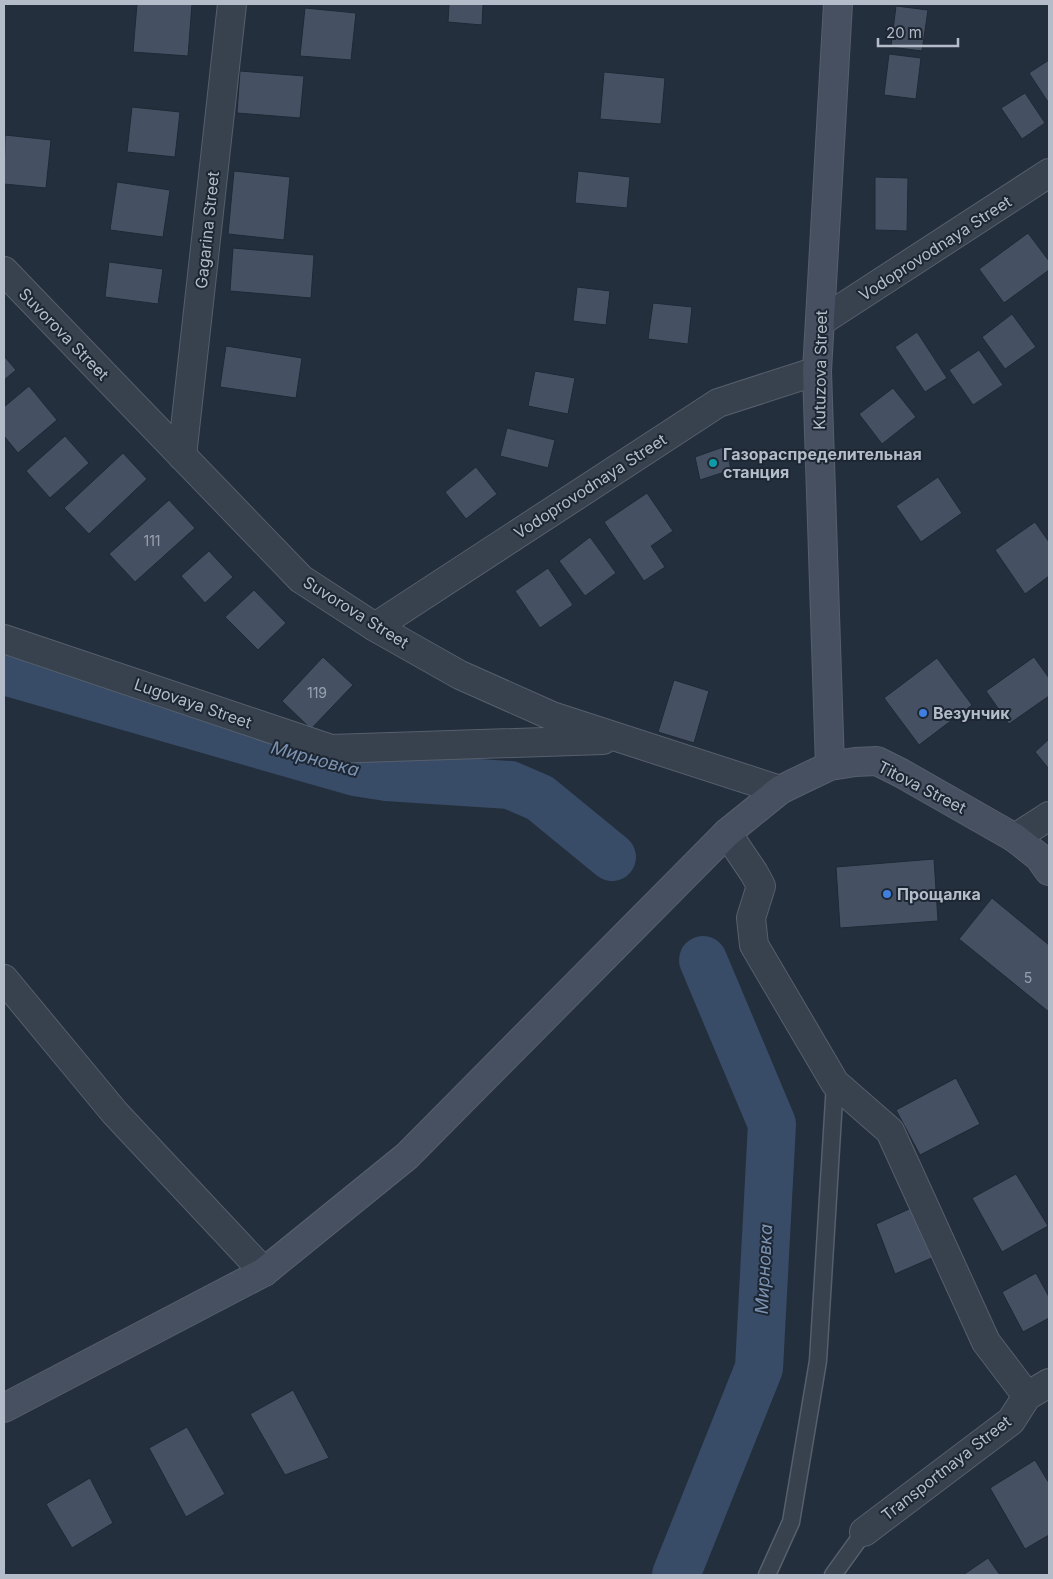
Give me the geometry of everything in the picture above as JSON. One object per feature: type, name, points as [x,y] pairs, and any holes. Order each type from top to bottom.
[{"type":"main road","name":"Kutuzova Street","points":[[830,766],[817,371],[838,4]]},
{"type":"main road","name":"Titova Street","points":[[4,1408],[264,1272],[408,1156],[727,833],[780,790],[830,766],[855,762],[877,762],[901,773],[1015,838],[1038,857],[1049,871]]},
{"type":"street","name":"Gagarina Street","points":[[182,456],[232,4]]},
{"type":"street","name":"Vodoprovodnaya Street","points":[[820,322],[1049,173]]},
{"type":"street","name":"Suvorova Street","points":[[4,271],[301,579],[375,627],[460,675],[552,716],[780,790]]},
{"type":"street","name":"Vodoprovodnaya Street","points":[[375,627],[718,403],[817,371]]},
{"type":"street","name":"Lugovaya Street","points":[[4,639],[330,749],[625,739]]},
{"type":"street","points":[[1015,838],[1049,816]]},
{"type":"street","points":[[727,833],[754,872],[761,886],[751,918],[754,945],[835,1083],[890,1131],[986,1342],[1038,1390]]},
{"type":"street","points":[[4,979],[115,1113],[264,1272]]},
{"type":"street","name":"Transportnaya Street","points":[[864,1532],[1011,1421],[1038,1390]]},
{"type":"lane","points":[[767,1575],[791,1522],[818,1361],[835,1083]]},
{"type":"lane","points":[[833,1575],[864,1532]]},
{"type":"building","points":[[137,4],[192,4],[188,56],[133,52]]},
{"type":"building","points":[[449,4],[483,4],[482,25],[448,22]]},
{"type":"building","points":[[896,6],[928,10],[922,51],[891,47]]},
{"type":"building","points":[[305,8],[356,13],[351,60],[300,56]]},
{"type":"building","points":[[889,54],[921,58],[916,99],[884,95]]},
{"type":"building","points":[[1049,60],[1049,101],[1048,102],[1029,73]]},
{"type":"building","points":[[240,71],[304,76],[300,118],[237,113]]},
{"type":"building","points":[[604,72],[665,78],[661,124],[600,119]]},
{"type":"building","points":[[1025,93],[1045,123],[1022,139],[1001,108]]},
{"type":"building","points":[[132,107],[180,112],[175,157],[127,152]]},
{"type":"building","points":[[5,135],[51,140],[46,188],[4,184]]},
{"type":"building","points":[[234,171],[290,177],[284,240],[228,234]]},
{"type":"building","points":[[578,171],[630,177],[627,208],[575,203]]},
{"type":"building","points":[[875,177],[908,178],[907,231],[875,230]]},
{"type":"building","points":[[117,182],[170,190],[163,237],[110,230]]},
{"type":"building","points":[[1028,233],[1049,261],[1049,270],[1004,303],[979,269]]},
{"type":"building","points":[[233,248],[314,255],[311,298],[230,291]]},
{"type":"building","points":[[109,262],[163,269],[158,304],[105,297]]},
{"type":"building","points":[[577,287],[610,291],[606,325],[573,321]]},
{"type":"building","points":[[653,303],[692,307],[688,344],[648,339]]},
{"type":"building","points":[[1012,314],[1036,347],[1005,369],[982,337]]},
{"type":"building","points":[[917,332],[947,378],[925,392],[895,347]]},
{"type":"building","points":[[226,346],[302,358],[296,398],[220,387]]},
{"type":"building","points":[[979,350],[1003,385],[973,405],[949,370]]},
{"type":"building","points":[[4,356],[16,370],[4,380]]},
{"type":"building","points":[[535,371],[575,378],[568,414],[528,406]]},
{"type":"building","points":[[29,386],[57,420],[18,453],[4,436],[4,407]]},
{"type":"building","points":[[893,388],[916,417],[882,444],[859,414]]},
{"type":"building","points":[[507,428],[555,440],[548,468],[500,456]]},
{"type":"building","points":[[65,436],[89,463],[50,498],[26,471]]},
{"type":"building","name":"Газораспределительная станция","points":[[726,446],[731,470],[700,480],[695,457]]},
{"type":"building","points":[[123,453],[147,479],[89,534],[64,508]]},
{"type":"building","points":[[476,467],[497,494],[466,519],[445,492]]},
{"type":"building","points":[[938,477],[962,513],[921,542],[896,506]]},
{"type":"building","points":[[647,493],[673,531],[651,546],[665,567],[644,581],[604,522]]},
{"type":"building","points":[[169,500],[195,528],[135,582],[109,554]]},
{"type":"building","points":[[1035,522],[1049,542],[1049,576],[1025,594],[995,550]]},
{"type":"building","points":[[590,537],[616,573],[585,596],[559,561]]},
{"type":"building","points":[[209,551],[233,577],[205,603],[181,576]]},
{"type":"building","points":[[548,568],[573,605],[540,628],[515,591]]},
{"type":"building","points":[[254,590],[286,623],[258,650],[225,617]]},
{"type":"building","points":[[323,657],[353,685],[311,729],[282,701]]},
{"type":"building","points":[[1034,657],[1049,678],[1049,696],[1009,724],[986,691]]},
{"type":"building","points":[[937,658],[972,705],[919,745],[884,698]]},
{"type":"building","points":[[674,680],[709,691],[694,743],[658,732]]},
{"type":"building","points":[[1049,739],[1049,769],[1035,752]]},
{"type":"building","name":"Прощалка","points":[[934,859],[938,921],[840,928],[836,867]]},
{"type":"building","points":[[992,898],[1049,945],[1049,1012],[959,939]]},
{"type":"building","points":[[956,1078],[980,1124],[920,1155],[896,1110]]},
{"type":"building","points":[[1016,1174],[1048,1226],[1002,1252],[972,1198]]},
{"type":"building","points":[[916,1206],[934,1257],[895,1274],[876,1224]]},
{"type":"building","points":[[1036,1273],[1049,1297],[1049,1318],[1023,1332],[1002,1292]]},
{"type":"building","points":[[293,1390],[329,1458],[285,1475],[250,1414]]},
{"type":"building","points":[[187,1427],[225,1494],[186,1517],[149,1448]]},
{"type":"building","points":[[1035,1460],[1049,1483],[1049,1535],[1025,1549],[990,1488]]},
{"type":"building","points":[[90,1478],[113,1523],[72,1548],[46,1504]]},
{"type":"building","points":[[988,1558],[1000,1575],[963,1575]]},
{"type":"waterway","name":"Мирновка","points":[[4,671],[355,772],[387,777],[510,785],[540,798],[612,857]]},
{"type":"waterway","name":"Мирновка","points":[[676,1575],[759,1368],[772,1124],[703,960]]},
{"type":"place","name":"Газораспределительная станция","points":[[713,463]]},
{"type":"place","name":"Везунчик","points":[[923,713]]},
{"type":"place","name":"Прощалка","points":[[887,894]]}]
